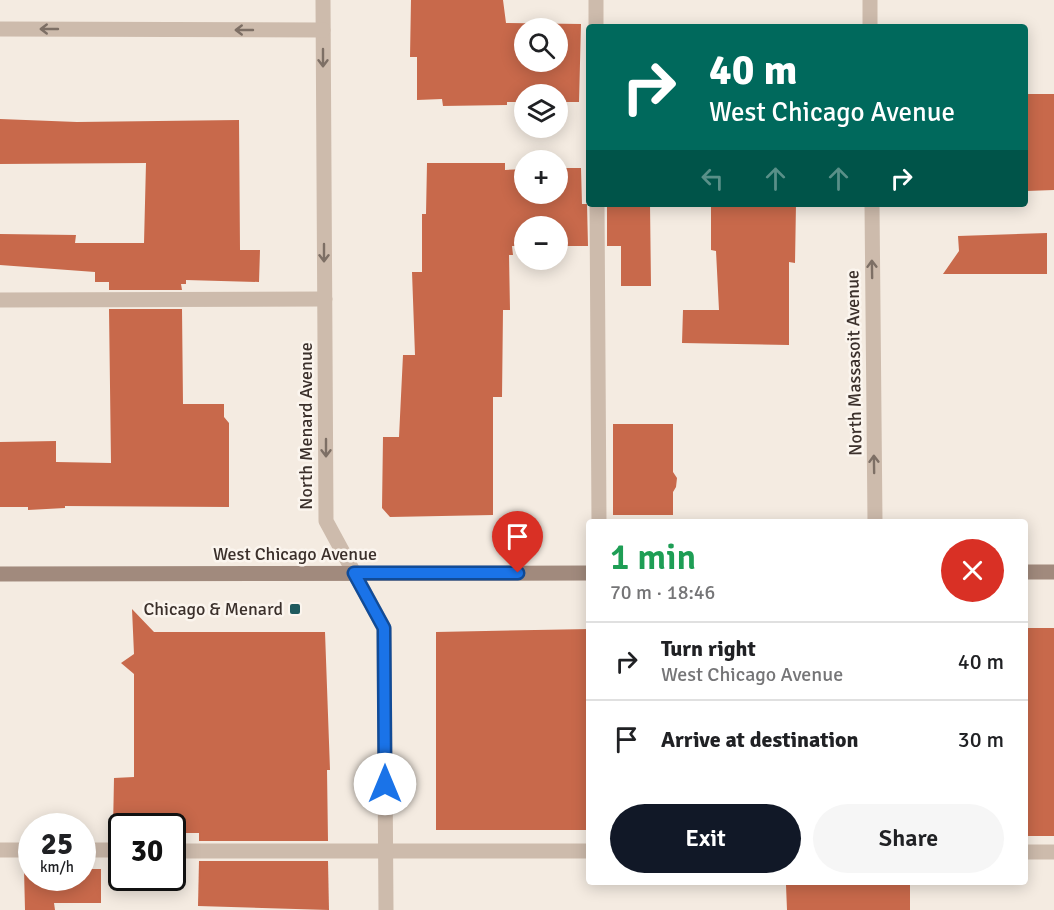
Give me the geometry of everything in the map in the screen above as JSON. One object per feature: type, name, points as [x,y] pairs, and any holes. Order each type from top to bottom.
[{"type":"main road","points":[[1028,572],[1054,572]]},
{"type":"main road","name":"West Chicago Avenue","points":[[0,574],[586,573]]},
{"type":"street","name":"North Menard Avenue","points":[[323,0],[326,521],[384,628],[386,910]]},
{"type":"street","points":[[596,0],[596,24]]},
{"type":"street","points":[[870,0],[870,24]]},
{"type":"street","points":[[0,29],[323,30]]},
{"type":"street","points":[[597,207],[599,519]]},
{"type":"street","name":"North Massasoit Avenue","points":[[872,207],[875,519]]},
{"type":"street","points":[[0,300],[325,299]]},
{"type":"street","points":[[0,850],[18,850]]},
{"type":"street","points":[[186,851],[586,852]]},
{"type":"street","points":[[1028,852],[1054,852]]},
{"type":"building","points":[[411,0],[503,0],[506,23],[514,23],[514,72],[568,72],[568,24],[581,24],[579,102],[568,102],[568,84],[514,84],[514,102],[507,102],[507,105],[443,106],[442,99],[417,100],[417,57],[410,57]]},
{"type":"building","points":[[1028,94],[1054,94],[1054,190],[1028,191]]},
{"type":"building","points":[[0,119],[77,122],[239,120],[240,250],[260,250],[259,282],[186,280],[186,284],[181,284],[182,290],[109,290],[109,282],[95,282],[95,272],[0,265],[0,234],[76,235],[75,243],[144,243],[146,163],[0,164]]},
{"type":"building","points":[[427,163],[505,163],[505,170],[514,170],[514,204],[568,204],[568,168],[581,168],[582,204],[586,204],[587,207],[588,246],[568,246],[568,216],[514,216],[513,255],[509,255],[510,310],[503,310],[502,397],[493,397],[493,515],[390,517],[382,508],[383,437],[399,437],[403,355],[415,355],[412,272],[422,272],[422,214],[426,214]]},
{"type":"building","points":[[607,207],[650,207],[651,286],[621,286],[621,246],[607,246]]},
{"type":"building","points":[[711,207],[796,207],[795,263],[789,262],[789,345],[682,343],[683,310],[719,310],[716,251],[711,250]]},
{"type":"building","points":[[1047,233],[1047,274],[943,274],[959,251],[958,236]]},
{"type":"building","points":[[109,309],[182,309],[183,404],[224,404],[224,417],[229,423],[229,507],[65,506],[65,508],[28,510],[28,507],[0,507],[0,442],[56,441],[56,462],[111,463]]},
{"type":"building","points":[[613,424],[673,424],[673,472],[677,478],[673,492],[673,515],[613,515]]},
{"type":"building","points":[[132,609],[154,632],[325,632],[330,770],[327,770],[328,841],[199,841],[199,833],[186,833],[186,813],[113,813],[114,778],[134,777],[134,674],[121,663],[134,654]]},
{"type":"building","points":[[1028,628],[1054,628],[1054,836],[1028,836]]},
{"type":"building","points":[[586,629],[586,830],[436,830],[436,632]]},
{"type":"building","points":[[199,861],[328,861],[329,910],[198,906]]},
{"type":"building","points":[[96,869],[101,869],[101,903],[54,903],[55,910],[25,910],[25,891],[96,891]]},
{"type":"building","points":[[786,885],[910,885],[910,910],[787,910]]},
{"type":"place","name":"Chicago & Menard","points":[[295,609]]},
{"type":"route","points":[[385,784],[384,628],[354,573],[518,573]]}]
